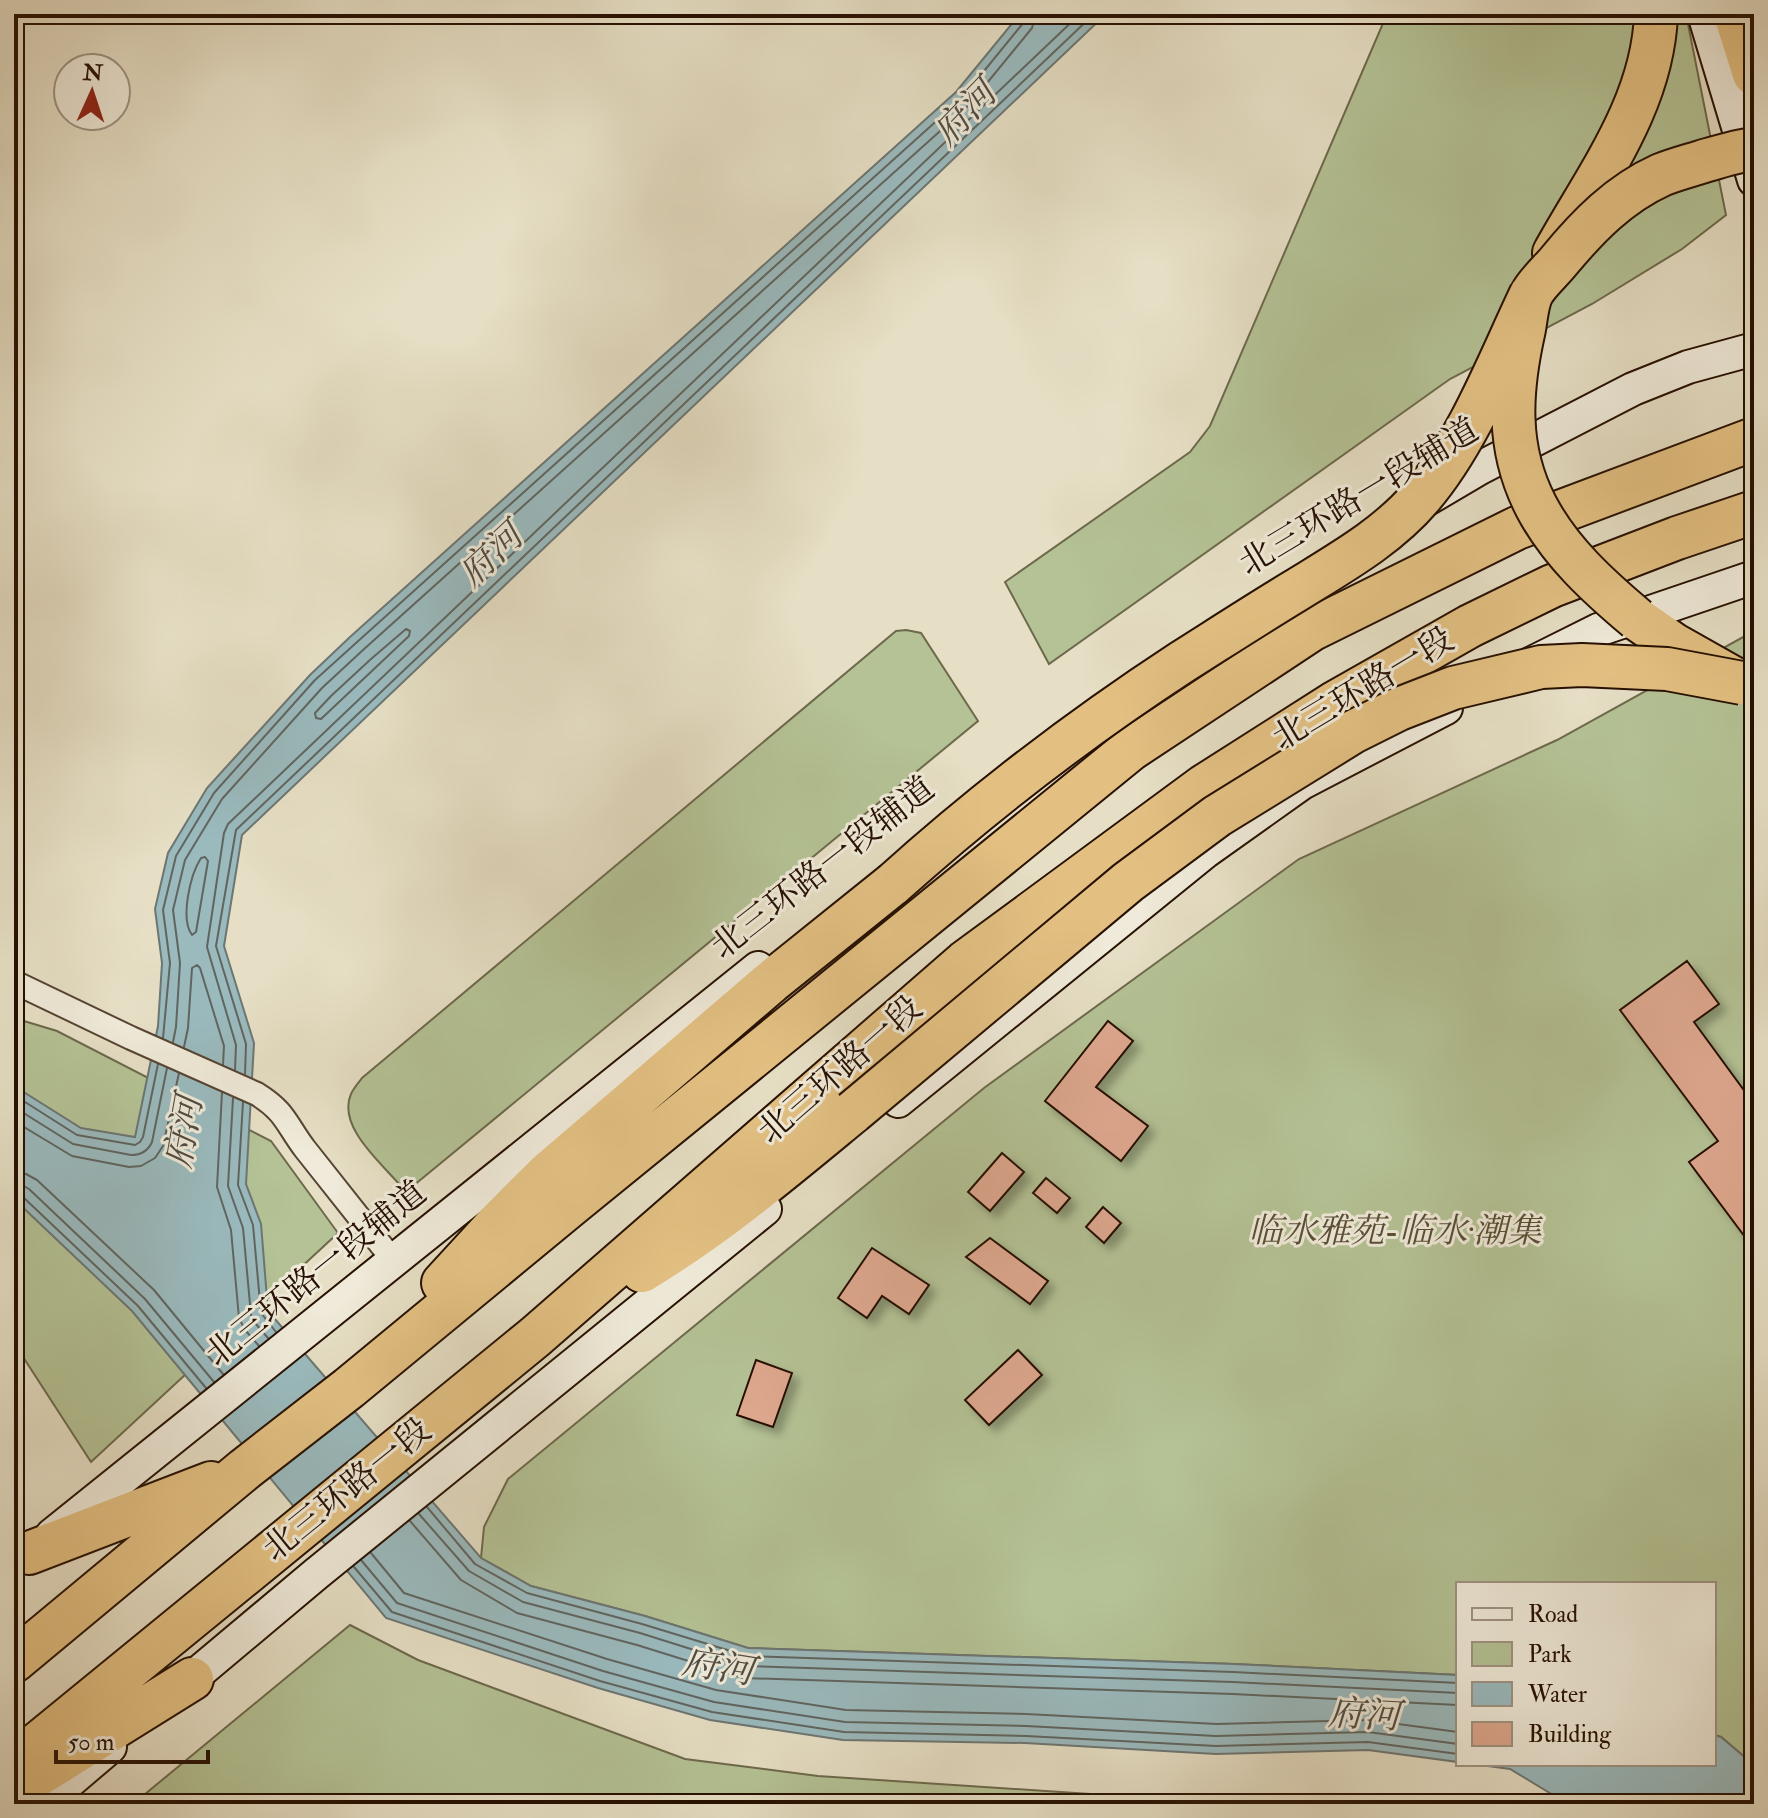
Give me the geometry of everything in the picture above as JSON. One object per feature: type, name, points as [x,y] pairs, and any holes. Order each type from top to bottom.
[{"type":"highway","points":[[349,1388],[499,1222],[546,1175],[771,982],[893,884],[940,841],[1103,715],[1392,529],[1422,497],[1464,436],[1531,294],[1607,165],[1641,93],[1650,63],[1656,14]]},
{"type":"highway","points":[[1735,14],[1751,64]]},
{"type":"highway","points":[[1750,687],[1673,644],[1611,597],[1576,563],[1537,507],[1518,457],[1512,409],[1531,294],[1571,247],[1618,200],[1661,175],[1754,149]]},
{"type":"highway","name":"北三环路一段","points":[[14,1661],[245,1469],[349,1388],[1131,749],[1311,630],[1517,528],[1754,439]]},
{"type":"highway","name":"北三环路一段","points":[[14,1763],[535,1337],[965,962],[1204,786],[1336,702],[1470,626],[1552,586],[1754,512]]},
{"type":"highway","points":[[535,1337],[707,1229],[759,1190],[1128,882],[1204,825],[1353,732],[1399,709],[1453,688],[1541,667],[1582,665],[1667,669],[1750,687]]},
{"type":"highway","points":[[22,1560],[245,1469]]},
{"type":"highway","points":[[14,1790],[192,1679]]},
{"type":"main road","points":[[1704,14],[1754,180]]},
{"type":"main road","name":"北三环路一段辅道","points":[[22,1560],[903,851],[1076,721],[1242,611],[1480,468],[1633,389],[1688,367],[1754,349]]},
{"type":"main road","points":[[43,1804],[316,1574],[1205,852],[1302,783],[1598,630],[1754,577]]},
{"type":"street","points":[[14,982],[275,1105],[302,1145],[393,1260]]},
{"type":"green space","points":[[1387,14],[1686,14],[1726,215],[1682,249],[1592,304],[1450,379],[1049,664],[1005,582],[1190,452],[1210,426]]},
{"type":"green space","points":[[896,631],[921,633],[978,721],[413,1186],[400,1185],[363,1143],[350,1118],[348,1106],[351,1094],[362,1078]]},
{"type":"green space","name":"临水雅苑-临水·潮集","points":[[1754,631],[1754,1765],[1716,1736],[1716,1582],[1456,1582],[1456,1675],[1234,1664],[748,1648],[645,1616],[531,1586],[481,1558],[484,1527],[508,1479],[984,1088],[1299,859],[1557,740]]},
{"type":"green space","points":[[14,1018],[57,1031],[271,1141],[338,1233],[91,1462],[14,1343]]},
{"type":"green space","points":[[350,1625],[418,1660],[685,1759],[818,1776],[1150,1798],[1327,1804],[133,1804]]},
{"type":"water","name":"府河","points":[[1020,14],[1106,14],[242,835],[224,946],[254,1043],[246,1184],[261,1224],[268,1311],[481,1558],[531,1586],[645,1616],[748,1648],[1234,1664],[1456,1675],[1456,1762],[1368,1750],[1216,1754],[1025,1743],[843,1740],[710,1720],[598,1688],[386,1618],[132,1311],[14,1199],[14,1086],[81,1128],[135,1137],[158,1026],[162,963],[155,909],[168,853],[207,788],[310,675],[350,637],[956,92]]},
{"type":"water","points":[[1716,1736],[1754,1765],[1754,1804],[1568,1804],[1510,1769],[1488,1766],[1716,1766]]},
{"type":"building","points":[[1687,961],[1719,1004],[1694,1022],[1754,1104],[1754,1249],[1689,1162],[1718,1141],[1620,1010]]},
{"type":"building","points":[[1108,1021],[1133,1041],[1096,1087],[1148,1126],[1121,1161],[1045,1101]]},
{"type":"building","points":[[1002,1153],[1024,1172],[990,1211],[968,1192]]},
{"type":"building","points":[[1046,1178],[1070,1198],[1057,1213],[1033,1193]]},
{"type":"building","points":[[1103,1207],[1121,1223],[1104,1243],[1086,1227]]},
{"type":"building","points":[[990,1238],[1048,1281],[1030,1304],[966,1257]]},
{"type":"building","points":[[872,1248],[929,1285],[909,1314],[882,1296],[867,1318],[838,1298]]},
{"type":"building","points":[[1018,1350],[1042,1375],[989,1425],[965,1400]]},
{"type":"building","points":[[756,1360],[792,1373],[773,1427],[737,1415]]}]
